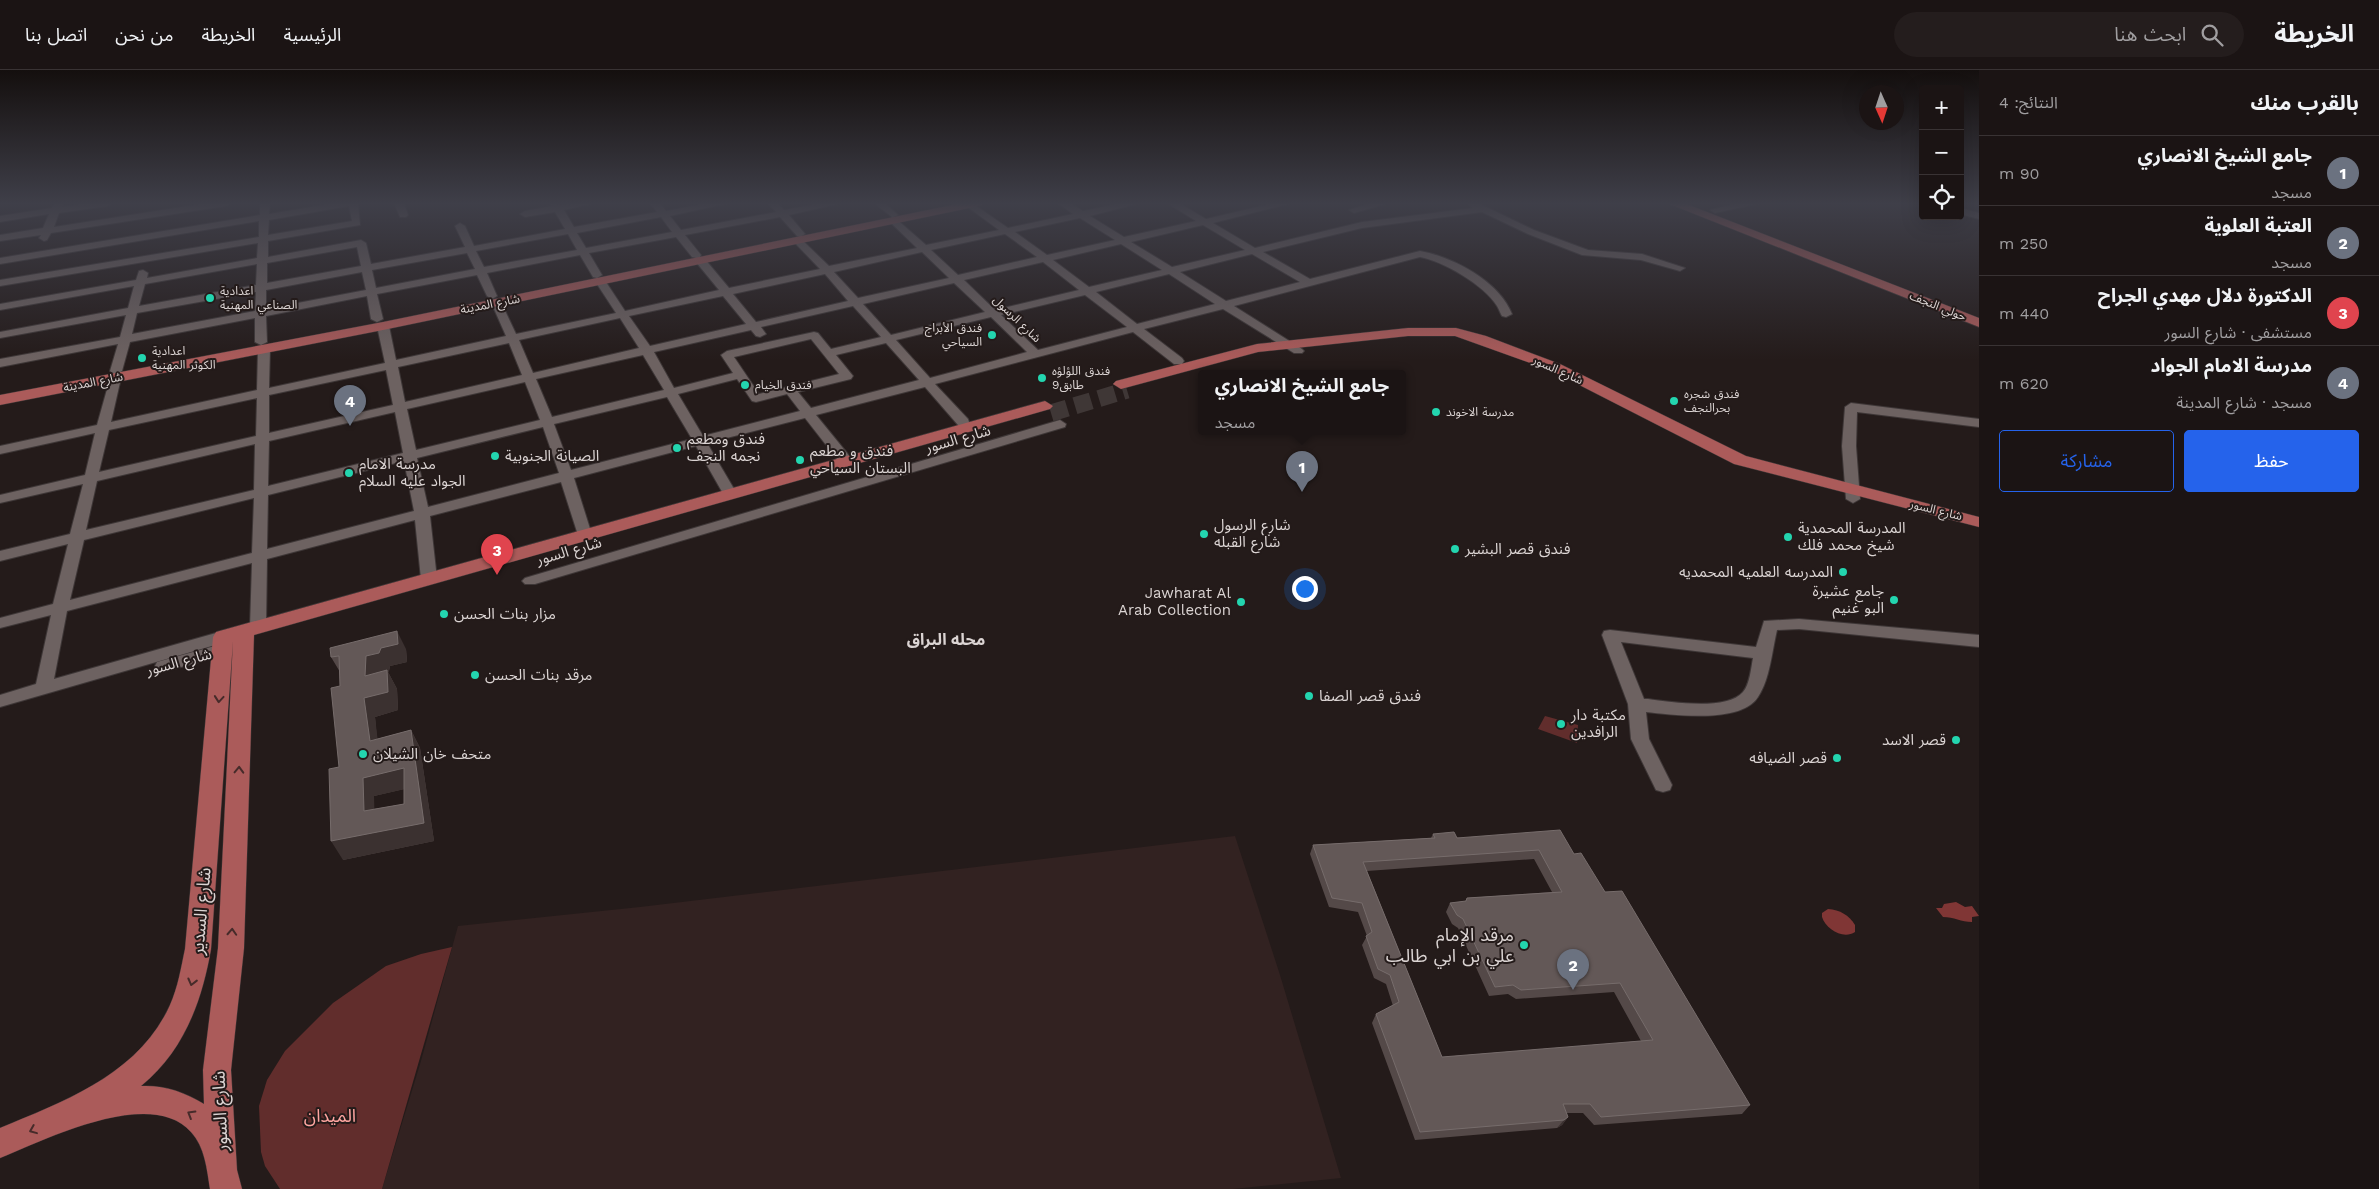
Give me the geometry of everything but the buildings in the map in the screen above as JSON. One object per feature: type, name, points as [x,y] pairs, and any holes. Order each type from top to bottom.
[{"type":"main road","name":"شارع المدينة","points":[[0,400],[707,255]]},
{"type":"main road","name":"حولي النجف","points":[[1815,255],[1931,298],[1956,314],[1979,323]]},
{"type":"main road","points":[[1826,255],[1931,298],[1975,311]]},
{"type":"main road","points":[[1956,314],[1952,308],[1975,311]]},
{"type":"main road","name":"شارع السور","points":[[1124,387],[1294,347],[1430,339],[1464,341],[1552,375],[1630,413],[1722,462],[1979,522]]},
{"type":"main road","name":"شارع المدينة","points":[[0,395],[116,375]]},
{"type":"main road","name":"شارع السور","points":[[238,638],[429,579],[730,494],[1052,414]]},
{"type":"main road","name":"شارع السور","points":[[238,638],[1052,414]]},
{"type":"main road","name":"شارع السور","points":[[1853,494],[1979,532]]},
{"type":"main road","name":"شارع السدير","points":[[220,1033],[231,948],[237,808],[238,638]]},
{"type":"main road","name":"شارع السدير","points":[[67,1116],[100,1099],[123,1084],[148,1062],[179,1020],[189,994],[195,968],[209,817],[238,638]]},
{"type":"main road","points":[[209,817],[237,808]]},
{"type":"main road","name":"شارع السور","points":[[220,1033],[217,1070],[224,1179]]},
{"type":"main road","points":[[0,1143],[67,1116],[103,1104],[142,1099],[174,1103],[200,1119],[212,1138],[224,1179]]},
{"type":"street","points":[[0,261],[36,255]]},
{"type":"street","points":[[1,336],[37,255]]},
{"type":"street","points":[[0,307],[21,291],[96,267],[164,255]]},
{"type":"street","points":[[238,638],[259,556],[263,393],[263,345],[260,314],[262,255]]},
{"type":"street","points":[[0,283],[21,291],[89,291],[290,255]]},
{"type":"street","points":[[363,255],[392,366],[422,513],[429,579]]},
{"type":"street","points":[[1,336],[436,255]]},
{"type":"street","points":[[473,255],[513,338],[568,475],[585,535]]},
{"type":"street","points":[[0,363],[566,255]]},
{"type":"street","points":[[585,255],[647,351],[730,494]]},
{"type":"street","points":[[814,255],[963,422]]},
{"type":"street","points":[[0,450],[895,255]]},
{"type":"street","name":"شارع الرسول","points":[[931,255],[1035,353]]},
{"type":"street","points":[[1040,255],[1178,361]]},
{"type":"street","points":[[0,500],[1068,255]]},
{"type":"street","points":[[1146,255],[1294,347]]},
{"type":"street","points":[[829,354],[1237,255]]},
{"type":"street","points":[[1261,255],[1307,282]]},
{"type":"street","points":[[0,623],[1383,262],[1420,255]]},
{"type":"street","points":[[1429,255],[1471,277],[1503,306],[1506,314]]},
{"type":"street","points":[[1617,255],[1642,257]]},
{"type":"street","points":[[1636,255],[1680,268]]},
{"type":"street","points":[[698,257],[770,345]]},
{"type":"street","points":[[44,688],[60,608],[105,428],[116,375],[147,258]]},
{"type":"street","points":[[89,291],[96,267]]},
{"type":"street","points":[[814,335],[829,354],[847,376],[756,398],[727,355],[814,335]]},
{"type":"street","points":[[0,556],[741,375]]},
{"type":"street","points":[[790,390],[842,456]]},
{"type":"street","points":[[1853,494],[1849,446],[1851,407],[1979,423]]},
{"type":"street","points":[[530,581],[1052,414]]},
{"type":"street","points":[[1637,704],[1693,709],[1722,708],[1743,702],[1750,697],[1753,690],[1770,625],[1799,624],[1979,641]]},
{"type":"street","points":[[1663,785],[1640,739],[1637,704],[1610,635],[1763,654]]},
{"type":"street","name":"شارع السور","points":[[0,712],[135,668],[238,638]]},
{"type":"street","name":"شارع السور","points":[[0,701],[44,688],[135,668]]},
{"type":"shaded area","points":[[1235,836],[1280,975],[1341,1178],[1233,1189],[382,1189],[421,1061],[458,926],[640,907]]},
{"type":"shaded area","points":[[1956,902],[1965,907],[1972,906],[1979,916],[1972,917],[1972,922],[1964,921],[1943,917],[1936,908],[1942,908],[1944,904]]},
{"type":"shaded area","points":[[1828,909],[1840,912],[1853,921],[1855,932],[1845,935],[1840,934],[1827,926],[1822,913]]},
{"type":"green space","points":[[1545,716],[1578,725],[1577,743],[1538,729]]},
{"type":"green space","name":"الميدان","points":[[452,947],[382,1189],[280,1189],[265,1166],[261,1152],[259,1106],[267,1080],[285,1051],[333,1003],[386,966],[421,954]]},
{"type":"tunnel","points":[[1051,413],[1127,390]]},
{"type":"place","name":"اعدادية الصناعي المهنية","points":[[210,298]]},
{"type":"place","name":"فندق الأبراج السياحي","points":[[992,335]]},
{"type":"place","name":"اعدادية الكوثر المهنية","points":[[142,358]]},
{"type":"place","name":"فندق اللؤلؤه 9طابق","points":[[1042,378]]},
{"type":"place","name":"فندق الخيام","points":[[745,385]]},
{"type":"place","name":"فندق شجره بحرالنجف","points":[[1674,401]]},
{"type":"place","name":"مدرسة الاخوند","points":[[1436,412]]},
{"type":"place","name":"مدرسة الامام الجواد","points":[[350,426]]},
{"type":"place","name":"فندق ومطعم نجمه النجف","points":[[677,448]]},
{"type":"place","name":"الصيانة الجنوبية","points":[[495,456]]},
{"type":"place","name":"فندق و مطعم البستان السياحي","points":[[800,460]]},
{"type":"place","name":"مدرسة الامام الجواد عليه السلام","points":[[349,473]]},
{"type":"place","name":"جامع الشيخ الانصاري","points":[[1302,492]]},
{"type":"place","name":"شارع الرسول شارع القبله","points":[[1204,534]]},
{"type":"place","name":"المدرسة المحمدية شيخ محمد فلك","points":[[1788,537]]},
{"type":"place","name":"فندق قصر البشير","points":[[1455,549]]},
{"type":"place","name":"المدرسه العلمیه المحمدیه","points":[[1843,572]]},
{"type":"place","name":"الدكتورة دلال مهدي الجراح","points":[[497,575]]},
{"type":"place","name":"جامع عشيرة البو غنيم","points":[[1894,600]]},
{"type":"place","name":"Jawharat Al Arab Collection","points":[[1241,602]]},
{"type":"place","name":"مزار بنات الحسن","points":[[444,614]]},
{"type":"place","name":"مرقد بنات الحسن","points":[[475,675]]},
{"type":"place","name":"فندق قصر الصفا","points":[[1309,696]]},
{"type":"place","name":"مكتبة دار الرافدين","points":[[1561,724]]},
{"type":"place","name":"قصر الاسد","points":[[1956,740]]},
{"type":"place","name":"متحف خان الشيلان","points":[[363,754]]},
{"type":"place","name":"قصر الضيافه","points":[[1837,758]]},
{"type":"place","name":"مرقد الإمام علي بن ابي طالب","points":[[1524,945]]},
{"type":"place","name":"العتبة العلوية","points":[[1573,990]]},
{"type":"district","name":"محله البراق","points":[[946,639]]}]
